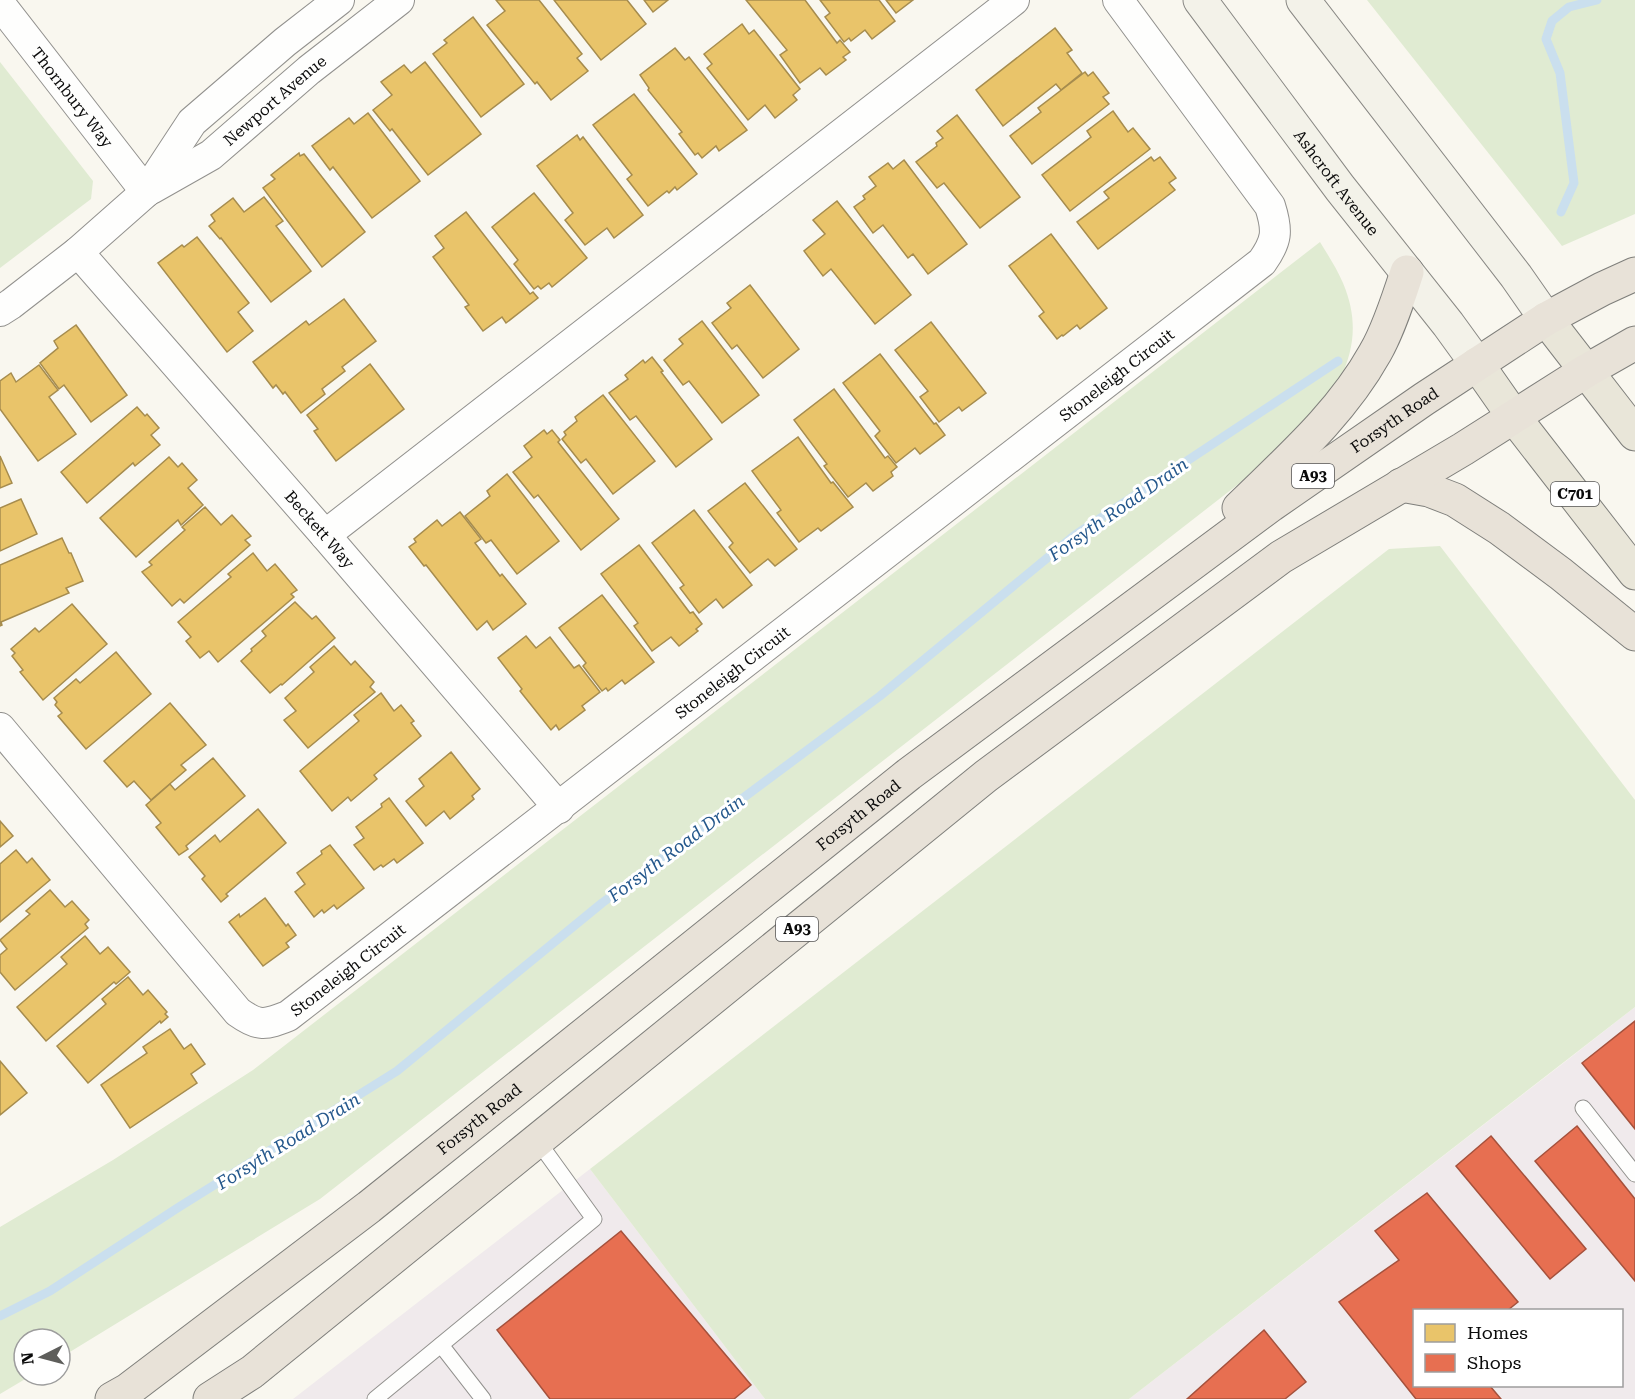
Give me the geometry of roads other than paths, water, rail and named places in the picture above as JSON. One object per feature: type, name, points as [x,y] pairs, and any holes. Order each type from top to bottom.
[{"type":"highway","points":[[1152,593],[1321,428],[1362,376],[1377,351],[1407,272]]},
{"type":"highway","name":"Forsyth Road","points":[[112,1399],[128,1390],[369,1207],[909,774],[1271,505],[1546,319],[1635,274]]},
{"type":"highway","name":"A93","points":[[224,1395],[986,776],[1281,557],[1635,343]]},
{"type":"highway","points":[[1401,485],[1429,490],[1455,500],[1499,528],[1561,574],[1635,634]]},
{"type":"main road","name":"Ashcroft Avenue","points":[[1200,0],[1340,188],[1449,324],[1477,364]]},
{"type":"main road","points":[[1303,0],[1635,434]]},
{"type":"main road","name":"C701","points":[[1477,364],[1514,417],[1635,573]]},
{"type":"street","name":"Newport Avenue","points":[[146,192],[192,122],[285,42],[339,0]]},
{"type":"street","name":"Newport Avenue","points":[[0,311],[78,252],[146,192],[211,155],[309,70],[399,0]]},
{"type":"street","points":[[325,535],[1014,0]]},
{"type":"street","name":"Stoneleigh Circuit","points":[[0,728],[238,1012],[260,1024],[288,1016],[1262,262],[1271,249],[1276,234],[1270,206],[1118,0]]},
{"type":"street","name":"Thornbury Way","points":[[0,4],[146,192]]},
{"type":"street","points":[[285,42],[309,70]]},
{"type":"street","name":"Beckett Way","points":[[78,252],[559,808]]},
{"type":"lane","points":[[1583,1108],[1635,1174]]},
{"type":"lane","points":[[379,1398],[594,1219],[537,1140]]},
{"type":"lane","points":[[441,1345],[483,1399]]},
{"type":"waterway","name":"Forsyth Road Drain","points":[[1561,212],[1574,183],[1560,73],[1546,39],[1552,21],[1569,7],[1597,0]]},
{"type":"waterway","name":"Forsyth Road Drain","points":[[0,1316],[50,1291],[179,1207],[397,1071],[602,903],[880,696],[1075,535],[1338,361]]}]
